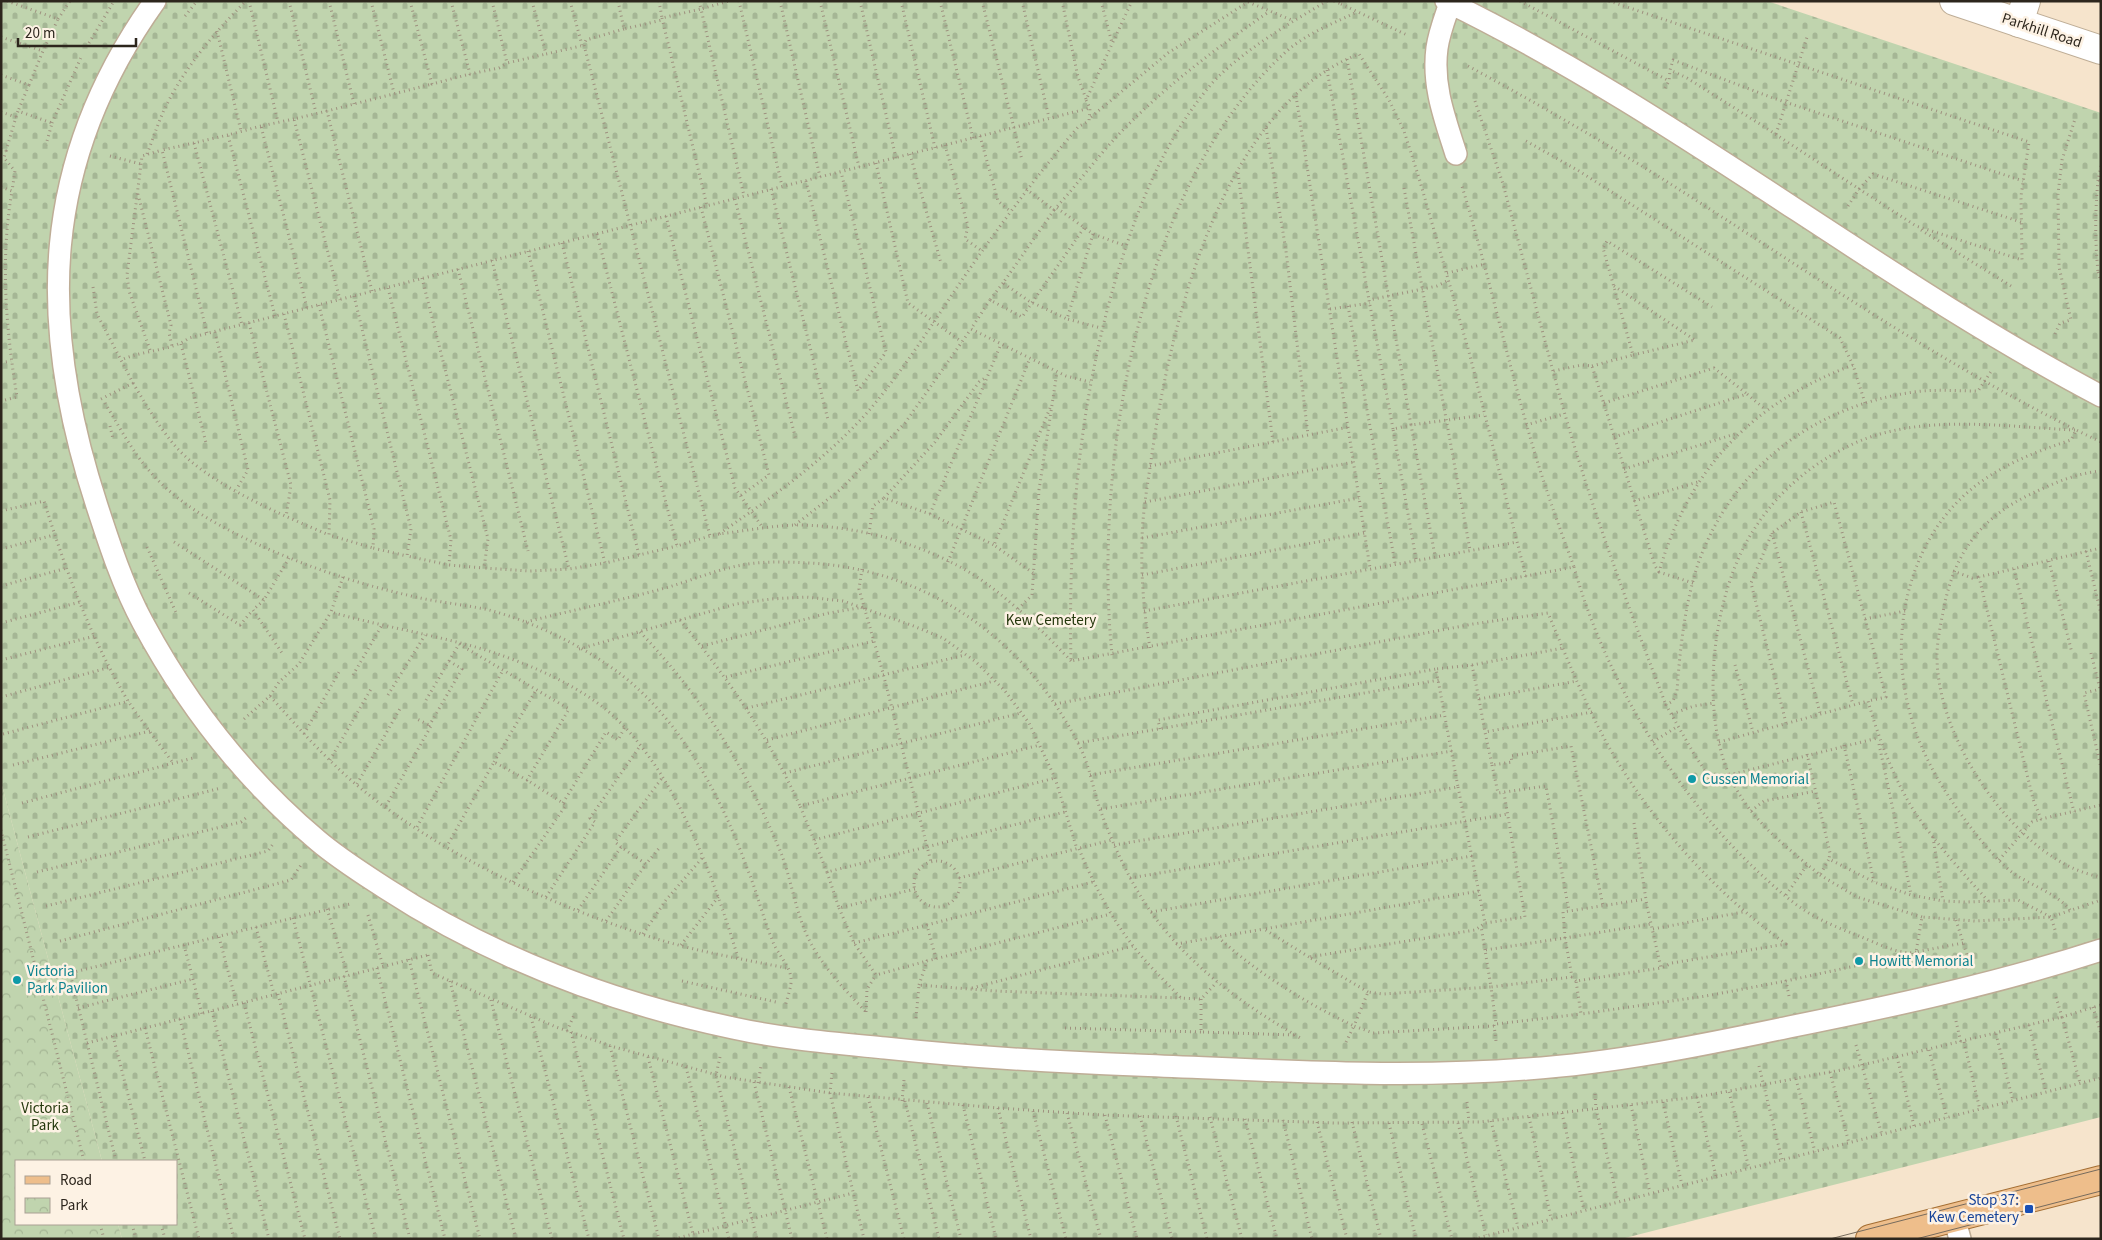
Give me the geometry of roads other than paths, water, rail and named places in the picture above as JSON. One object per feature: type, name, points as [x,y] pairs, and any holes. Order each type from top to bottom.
[{"type":"main road","points":[[1870,1239],[1957,1228],[2101,1180]]},
{"type":"street","name":"Parkhill Road","points":[[1954,1],[2022,12],[2101,50]]},
{"type":"lane","points":[[155,1],[126,43],[107,79],[79,150],[64,209],[57,272],[59,343],[69,405],[84,468],[115,560],[141,619],[179,685],[219,740],[272,798],[319,842],[371,879],[447,926],[501,953],[593,989],[687,1017],[780,1037],[834,1044],[1066,1063],[1370,1072],[1522,1069],[1592,1062],[1796,1026],[1977,986],[2101,950]]},
{"type":"lane","points":[[1456,154],[1436,82],[1437,50],[1448,2],[1567,65],[1649,114],[2007,344],[2101,396]]},
{"type":"tram line","points":[[1830,1239],[2101,1169]]},
{"type":"tram line","points":[[1916,1239],[2101,1191]]},
{"type":"place","name":"Cussen Memorial","points":[[1692,779]]},
{"type":"place","name":"Howitt Memorial","points":[[1859,961]]},
{"type":"place","name":"Victoria Park Pavilion","points":[[17,980]]},
{"type":"place","name":"Stop 37: Kew Cemetery","points":[[2029,1209]]},
{"type":"park label","name":"Kew Cemetery","points":[[1051,620]]},
{"type":"park label","name":"Victoria Park","points":[[45,1116]]}]
